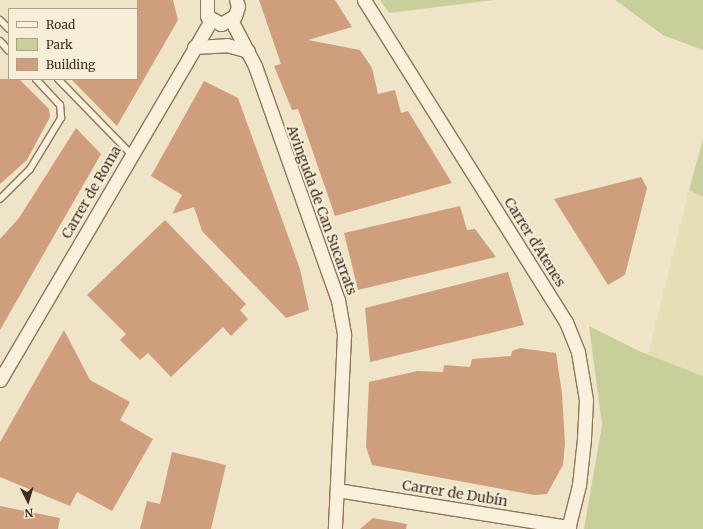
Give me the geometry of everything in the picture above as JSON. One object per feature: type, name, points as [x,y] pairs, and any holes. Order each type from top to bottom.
[{"type":"street","points":[[207,0],[205,11],[211,20],[221,24],[231,20],[237,11],[236,0]]},
{"type":"street","name":"Carrer d'Atenes","points":[[364,0],[566,322],[578,352],[586,400],[584,439],[579,485],[568,528]]},
{"type":"street","name":"Carrer de Roma","points":[[0,380],[211,20]]},
{"type":"street","name":"Avinguda de Can Sucarrats","points":[[231,20],[248,51],[338,300],[344,335],[335,529]]},
{"type":"street","points":[[194,47],[227,45],[248,51]]},
{"type":"street","name":"Carrer de Dubín","points":[[337,490],[568,528]]},
{"type":"lane","points":[[0,20],[8,28]]},
{"type":"lane","points":[[0,41],[8,50]]},
{"type":"lane","points":[[0,199],[30,169],[61,118],[60,105],[37,80]]},
{"type":"lane","points":[[59,80],[132,154]]},
{"type":"shaded area","points":[[689,190],[703,197],[703,376],[648,354]]},
{"type":"green space","points":[[380,0],[494,0],[389,13]]},
{"type":"green space","points":[[615,0],[703,0],[703,50],[663,35]]},
{"type":"green space","points":[[703,139],[703,197],[689,190]]},
{"type":"green space","points":[[589,326],[639,351],[703,376],[703,529],[584,529],[602,425]]},
{"type":"building","points":[[137,0],[173,0],[178,20],[117,126],[72,80],[138,80]]},
{"type":"building","points":[[259,0],[335,0],[352,27],[308,40],[360,50],[372,68],[378,94],[395,90],[401,113],[408,111],[452,183],[335,216],[298,109],[292,110],[274,66],[281,64]]},
{"type":"building","points":[[0,79],[20,80],[49,109],[50,117],[27,160],[0,184]]},
{"type":"building","points":[[204,81],[238,98],[300,269],[309,310],[286,318],[202,231],[194,207],[172,214],[182,195],[151,176]]},
{"type":"building","points":[[76,128],[101,154],[0,330],[0,239],[19,218]]},
{"type":"building","points":[[641,177],[647,188],[625,275],[608,285],[554,199]]},
{"type":"building","points":[[460,206],[467,230],[475,229],[496,257],[358,290],[344,233]]},
{"type":"building","points":[[165,220],[246,304],[240,310],[248,319],[231,336],[223,327],[171,377],[148,353],[140,360],[120,340],[126,334],[87,295]]},
{"type":"building","points":[[508,272],[524,325],[370,362],[365,308]]},
{"type":"building","points":[[64,330],[90,380],[130,402],[120,420],[153,439],[112,511],[77,492],[70,506],[0,477],[0,442]]},
{"type":"building","points":[[520,348],[556,353],[562,393],[565,443],[563,465],[547,494],[534,495],[372,465],[366,447],[369,382],[417,371],[443,372],[444,365],[470,367],[472,359],[511,356],[512,351]]},
{"type":"building","points":[[172,452],[226,465],[211,529],[140,529],[147,501],[160,504]]},
{"type":"building","points":[[0,506],[60,518],[58,529],[0,529]]},
{"type":"building","points":[[373,518],[407,524],[406,529],[360,529]]}]
